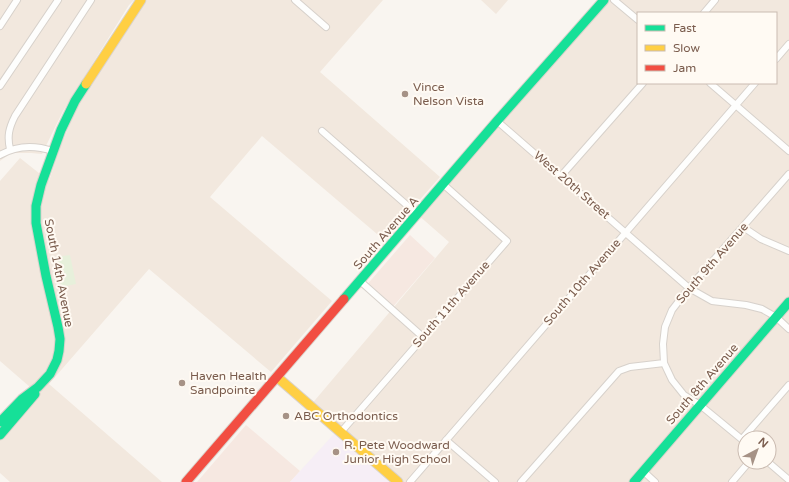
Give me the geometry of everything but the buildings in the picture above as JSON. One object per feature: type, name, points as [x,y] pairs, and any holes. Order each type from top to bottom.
[{"type":"street","points":[[0,26],[17,0]]},
{"type":"street","points":[[0,86],[58,0]]},
{"type":"street","points":[[10,149],[8,133],[14,116],[91,0]]},
{"type":"street","name":"South 14th Avenue","points":[[38,387],[50,374],[57,360],[60,339],[46,276],[36,215],[38,198],[53,151],[64,123],[75,101],[141,0]]},
{"type":"street","points":[[295,0],[326,27]]},
{"type":"street","name":"South Avenue A","points":[[186,482],[360,282],[497,121],[604,0]]},
{"type":"street","points":[[614,0],[637,19]]},
{"type":"street","points":[[705,12],[715,0]]},
{"type":"street","points":[[777,58],[789,44]]},
{"type":"street","points":[[561,176],[642,84]]},
{"type":"street","points":[[711,84],[789,151]]},
{"type":"street","name":"South 10th Avenue","points":[[410,482],[754,84]]},
{"type":"street","name":"West 20th Street","points":[[497,121],[689,288],[712,301],[746,305],[762,309],[776,317],[789,329]]},
{"type":"street","points":[[322,131],[417,214]]},
{"type":"street","points":[[0,155],[10,149],[32,146],[53,151]]},
{"type":"street","name":"South 9th Avenue","points":[[664,362],[663,344],[665,327],[672,310],[689,288],[789,174]]},
{"type":"street","name":"South 11th Avenue","points":[[341,432],[507,241],[443,184]]},
{"type":"street","points":[[743,227],[762,239],[789,251]]},
{"type":"street","points":[[360,282],[423,337]]},
{"type":"street","name":"South 8th Avenue","points":[[634,482],[789,302]]},
{"type":"street","points":[[521,482],[619,371],[630,367],[664,362],[672,380],[684,395],[700,405],[737,434]]},
{"type":"street","points":[[277,377],[398,482]]},
{"type":"street","points":[[752,430],[789,385]]},
{"type":"street","points":[[0,422],[26,395],[38,387]]},
{"type":"street","points":[[0,435],[32,398],[38,387]]},
{"type":"street","points":[[446,440],[495,482]]},
{"type":"street","points":[[732,482],[742,470]]},
{"type":"street","points":[[777,470],[789,480]]},
{"type":"street","points":[[643,472],[655,482]]},
{"type":"shaded area","points":[[0,0],[134,0],[129,5],[63,111],[42,154],[11,153],[0,161]]},
{"type":"shaded area","points":[[147,0],[383,0],[320,72],[440,177],[384,240],[262,136],[210,197],[332,301],[271,372],[149,269],[49,384],[162,482],[10,482],[0,473],[0,439],[38,394],[0,361],[0,181],[20,158],[49,181],[60,148],[77,107]]},
{"type":"shaded area","points":[[481,0],[508,0],[496,14]]},
{"type":"shaded area","points":[[603,0],[789,0],[789,482],[397,482],[310,406],[449,242],[417,214]]},
{"type":"shaded area","points":[[410,235],[435,258],[391,309],[365,287]]},
{"type":"shaded area","points":[[246,425],[300,471],[290,482],[197,482]]},
{"type":"shaded area","name":"R. Pete Woodward Junior High School","points":[[334,434],[389,482],[290,482]]},
{"type":"green space","points":[[70,255],[76,284],[61,287],[55,257]]},
{"type":"traffic: fast","points":[[344,299],[497,121],[604,0]]},
{"type":"traffic: fast","points":[[0,422],[22,399],[38,387],[50,374],[57,360],[60,339],[36,223],[36,206],[41,185],[61,130],[75,101],[86,84]]},
{"type":"traffic: fast","points":[[634,482],[789,302]]},
{"type":"traffic: fast","points":[[0,435],[35,394]]},
{"type":"traffic: slow","points":[[86,84],[141,0]]},
{"type":"traffic: slow","points":[[277,377],[398,482]]},
{"type":"traffic: jam","points":[[186,482],[344,299]]},
{"type":"place","name":"Vince Nelson Vista","points":[[405,94]]},
{"type":"place","name":"Haven Health Sandpointe","points":[[182,383]]},
{"type":"place","name":"ABC Orthodontics","points":[[286,416]]},
{"type":"place","name":"R. Pete Woodward Junior High School","points":[[336,452]]}]
